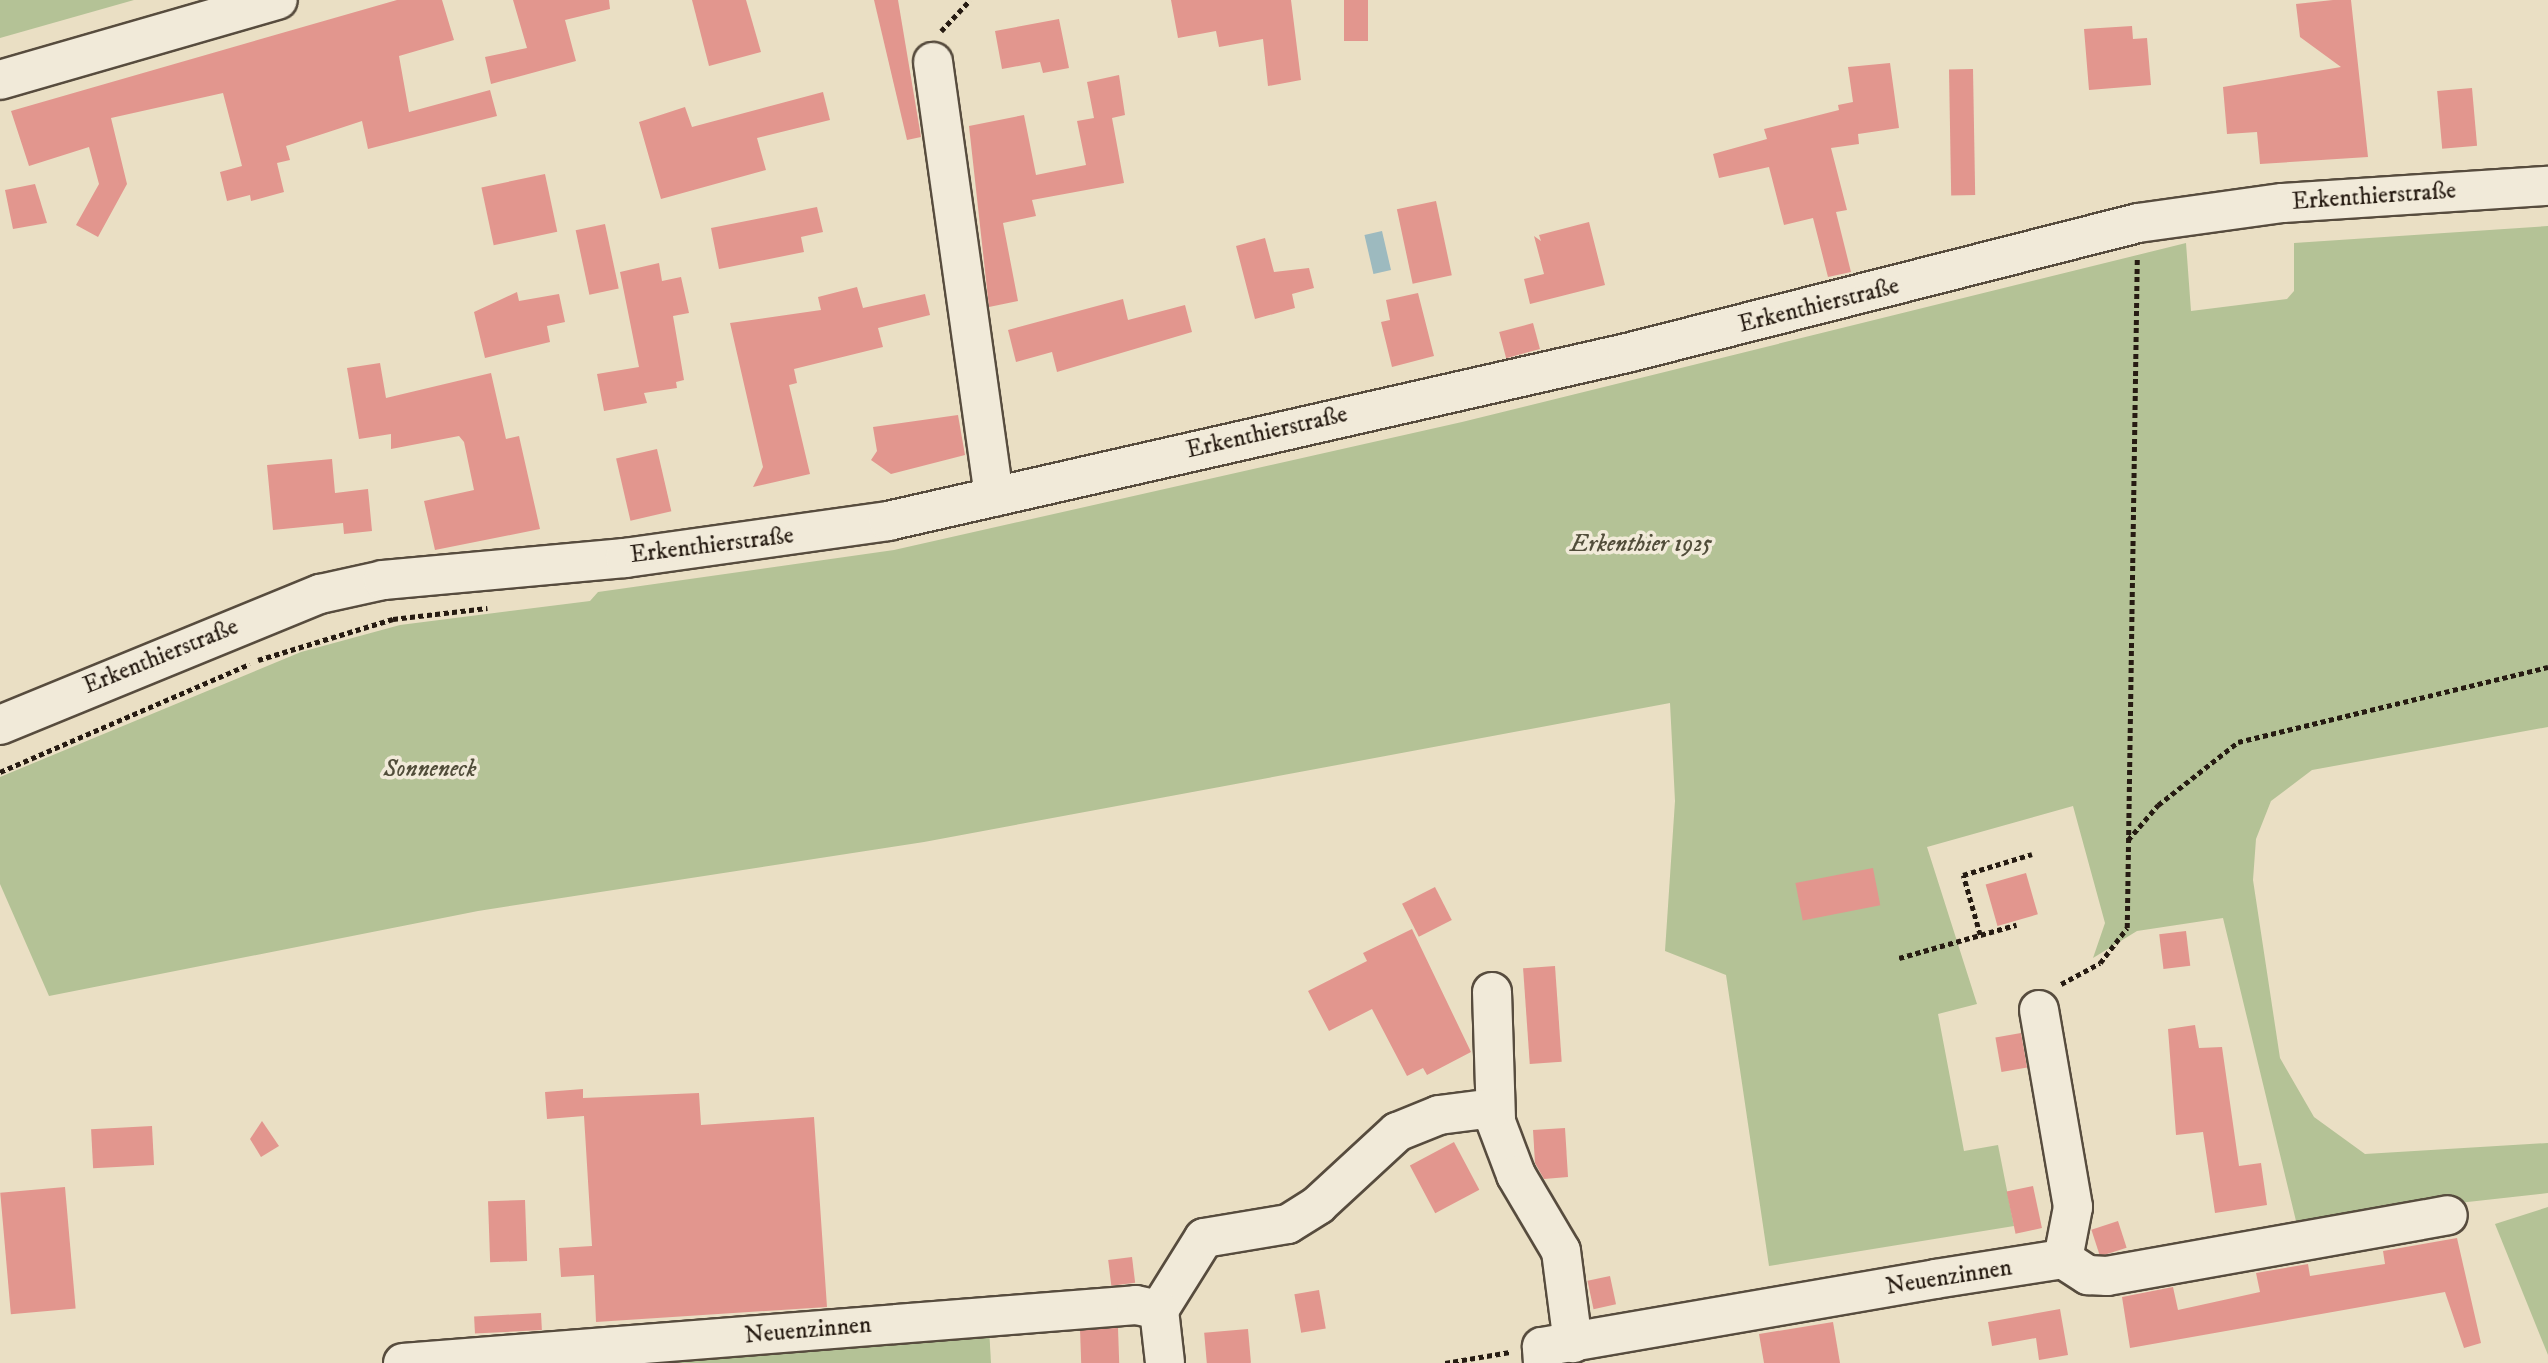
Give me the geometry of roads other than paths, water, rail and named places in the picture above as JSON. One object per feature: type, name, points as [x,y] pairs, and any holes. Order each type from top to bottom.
[{"type":"street","points":[[0,80],[278,0]]},
{"type":"street","points":[[933,62],[994,497]]},
{"type":"street","name":"Erkenthierstraße","points":[[0,725],[260,617],[370,582],[817,533],[994,497],[1627,353],[2138,223],[2283,203],[2548,186]]},
{"type":"street","points":[[1492,992],[1494,1108],[1516,1175],[1561,1251],[1553,1351]]},
{"type":"street","points":[[2039,1010],[2073,1207],[2063,1259],[2088,1275],[2107,1276],[2448,1215]]},
{"type":"street","points":[[1165,1363],[1160,1310],[1204,1238],[1288,1224],[1318,1205],[1397,1132],[1439,1115],[1494,1108]]},
{"type":"street","name":"Neuenzinnen","points":[[1553,1351],[2063,1259]]},
{"type":"street","name":"Neuenzinnen","points":[[403,1363],[1136,1305],[1160,1310]]},
{"type":"water","points":[[1382,231],[1391,270],[1373,274],[1364,235]]},
{"type":"park label","name":"Erkenthier 1925","points":[[1641,545]]},
{"type":"park label","name":"Sonneneck","points":[[430,770]]}]
